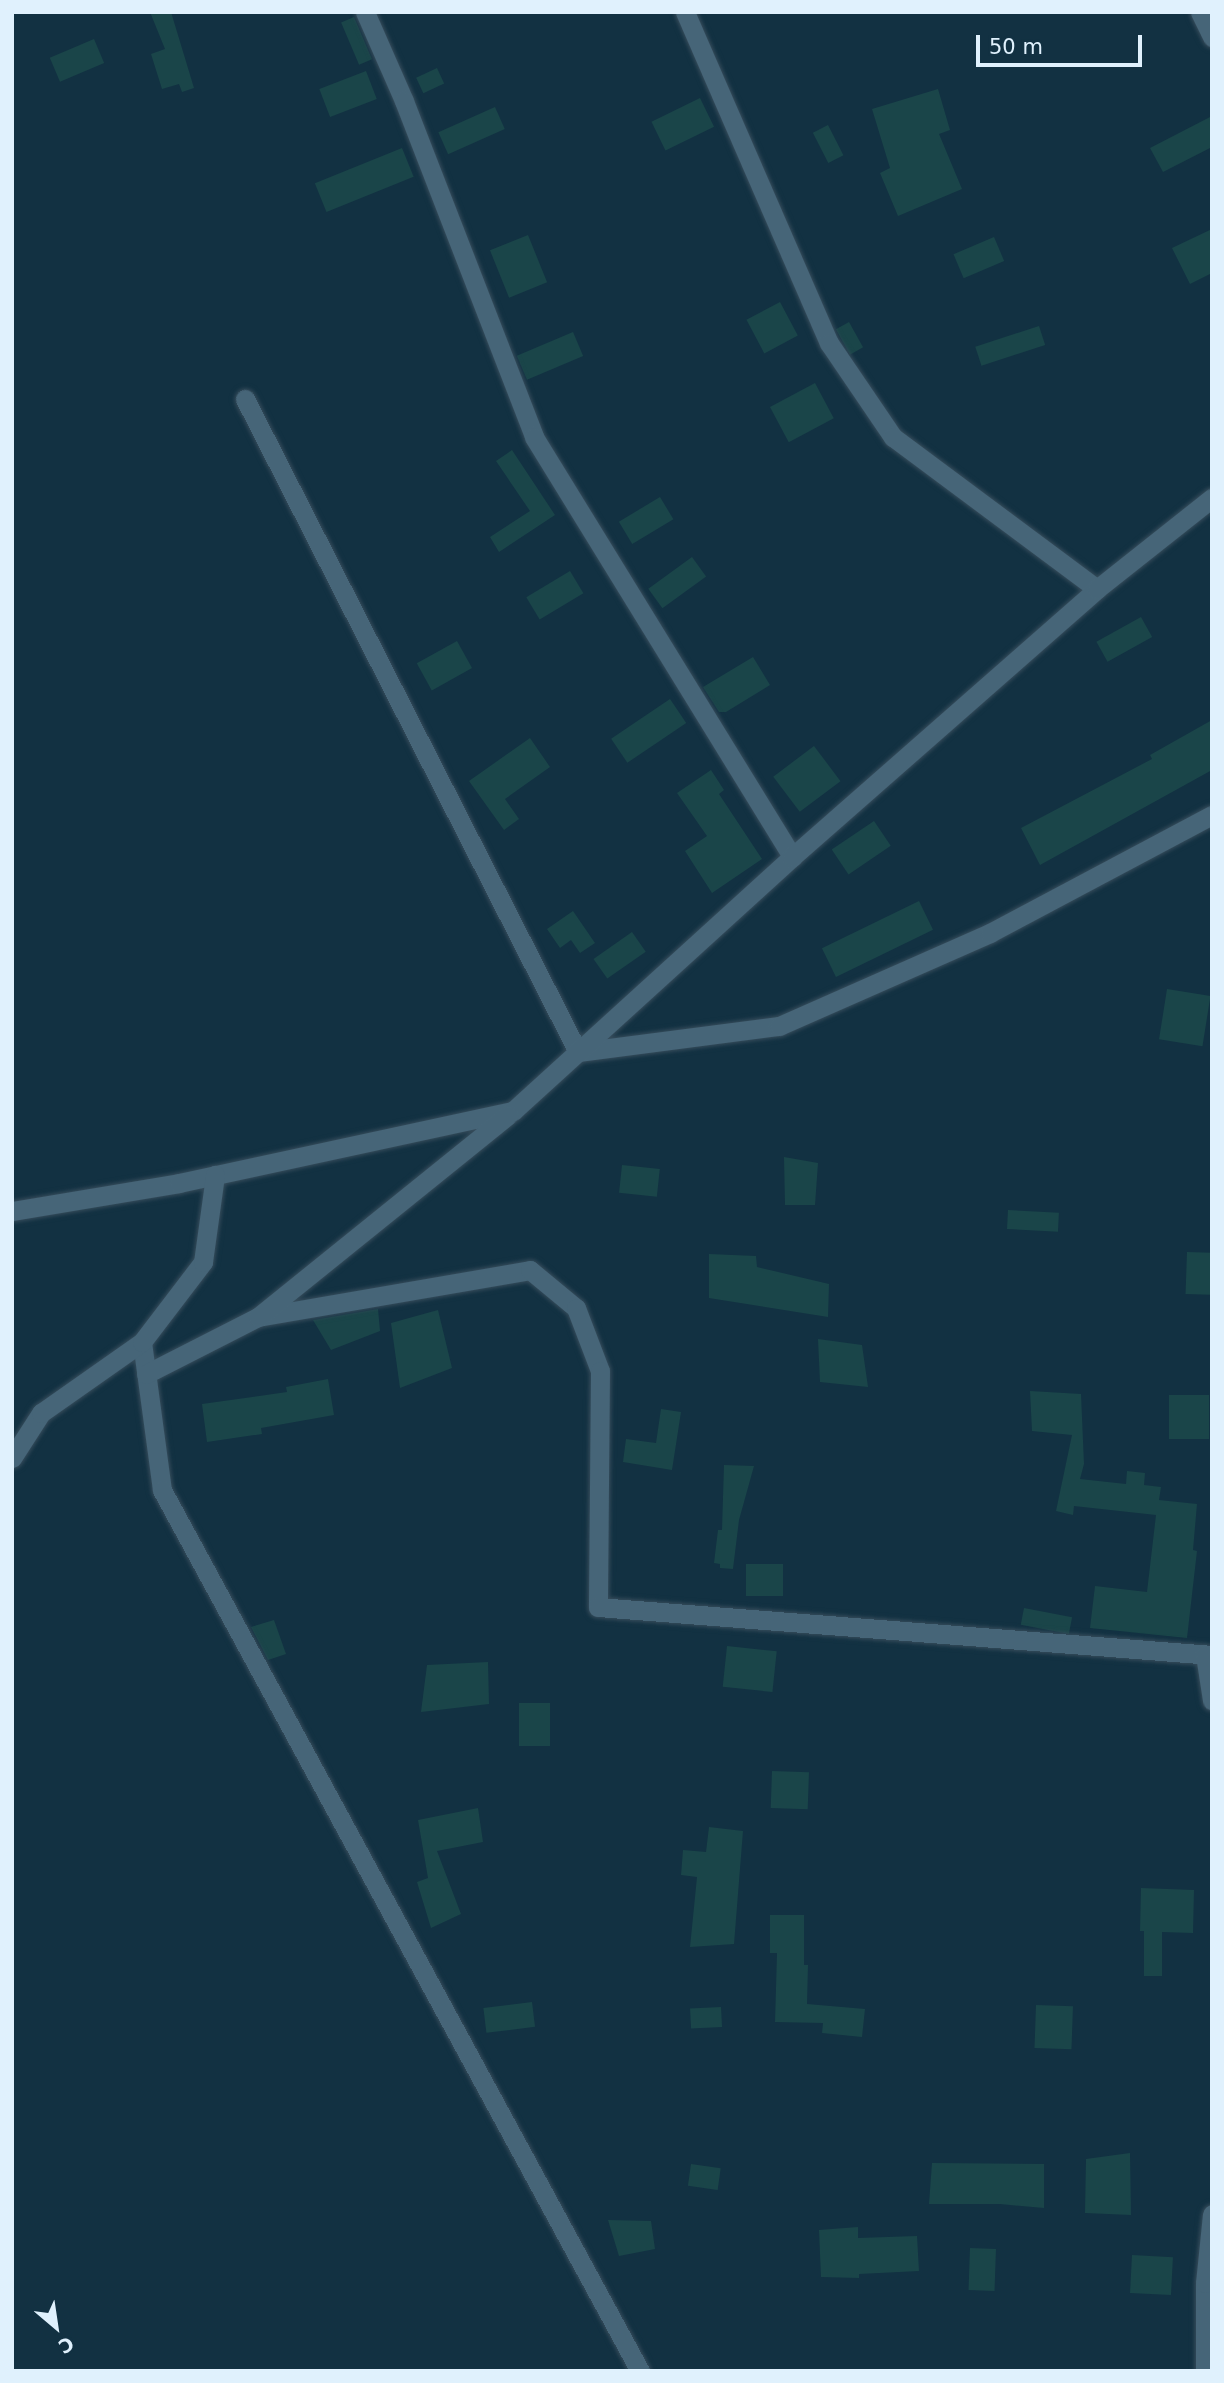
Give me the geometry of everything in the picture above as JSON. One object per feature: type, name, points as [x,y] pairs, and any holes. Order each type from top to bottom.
[{"type":"street","points":[[365,12],[404,101],[534,436],[792,858]]},
{"type":"street","points":[[685,12],[829,343],[893,438],[1097,589]]},
{"type":"street","points":[[1200,12],[1212,37]]},
{"type":"street","points":[[245,399],[578,1052]]},
{"type":"street","points":[[146,1374],[258,1317],[513,1111],[792,858],[1097,589],[1212,498]]},
{"type":"street","points":[[578,1052],[779,1026],[990,933],[1212,815]]},
{"type":"street","points":[[12,1211],[215,1175],[513,1111]]},
{"type":"street","points":[[12,1458],[41,1413],[142,1342],[203,1262],[215,1175]]},
{"type":"street","points":[[258,1317],[530,1270],[576,1308],[600,1371],[598,1607],[1209,1655],[1212,1700]]},
{"type":"street","points":[[142,1342],[162,1489],[640,2371]]},
{"type":"street","points":[[1205,2371],[1212,2214]]},
{"type":"building","points":[[150,12],[171,12],[194,88],[182,92],[179,84],[162,89],[151,54],[165,49]]},
{"type":"building","points":[[354,17],[372,59],[359,65],[341,22]]},
{"type":"building","points":[[94,39],[104,63],[60,82],[50,58]]},
{"type":"building","points":[[437,68],[444,83],[423,93],[416,78]]},
{"type":"building","points":[[366,71],[377,99],[330,117],[319,89]]},
{"type":"building","points":[[938,89],[950,130],[939,134],[962,189],[898,216],[880,173],[890,168],[872,109]]},
{"type":"building","points":[[700,98],[714,127],[665,150],[651,122]]},
{"type":"building","points":[[495,107],[505,129],[448,154],[438,132]]},
{"type":"building","points":[[1212,116],[1212,147],[1163,172],[1150,148]]},
{"type":"building","points":[[828,125],[843,155],[828,163],[813,133]]},
{"type":"building","points":[[402,148],[414,177],[326,212],[315,183]]},
{"type":"building","points":[[1212,229],[1212,273],[1190,284],[1172,248]]},
{"type":"building","points":[[528,235],[547,282],[509,298],[490,250]]},
{"type":"building","points":[[994,237],[1004,261],[964,278],[953,254]]},
{"type":"building","points":[[780,302],[798,336],[764,353],[746,320]]},
{"type":"building","points":[[849,322],[863,347],[850,355],[836,329]]},
{"type":"building","points":[[1039,326],[1045,345],[981,366],[975,347]]},
{"type":"building","points":[[573,332],[583,356],[527,380],[517,356]]},
{"type":"building","points":[[815,383],[834,418],[789,442],[770,407]]},
{"type":"building","points":[[512,450],[555,515],[499,552],[490,537],[530,511],[496,461]]},
{"type":"building","points":[[660,497],[673,519],[632,544],[619,522]]},
{"type":"building","points":[[692,557],[706,576],[662,608],[648,589]]},
{"type":"building","points":[[570,571],[583,593],[540,620],[526,597]]},
{"type":"building","points":[[1141,617],[1152,637],[1108,662],[1096,642]]},
{"type":"building","points":[[457,641],[472,668],[432,690],[417,663]]},
{"type":"building","points":[[753,657],[770,685],[726,712],[719,712],[703,687]]},
{"type":"building","points":[[670,699],[686,723],[627,763],[611,739]]},
{"type":"building","points":[[1212,720],[1212,770],[1040,865],[1021,828],[1152,759],[1150,755]]},
{"type":"building","points":[[530,738],[550,767],[505,799],[519,819],[504,830],[469,781]]},
{"type":"building","points":[[814,746],[840,781],[800,812],[773,777]]},
{"type":"building","points":[[711,770],[724,790],[719,794],[762,859],[712,893],[685,851],[707,836],[677,793]]},
{"type":"building","points":[[874,821],[891,846],[848,874],[832,850]]},
{"type":"building","points":[[919,901],[933,930],[836,977],[822,948]]},
{"type":"building","points":[[573,911],[595,943],[580,953],[571,940],[560,948],[547,929]]},
{"type":"building","points":[[632,932],[646,952],[607,979],[593,959]]},
{"type":"building","points":[[1167,989],[1210,996],[1202,1046],[1159,1039]]},
{"type":"building","points":[[784,1157],[818,1163],[815,1205],[785,1205]]},
{"type":"building","points":[[622,1165],[660,1169],[657,1197],[619,1193]]},
{"type":"building","points":[[1008,1210],[1059,1213],[1058,1232],[1007,1229]]},
{"type":"building","points":[[1187,1252],[1212,1253],[1211,1295],[1186,1294]]},
{"type":"building","points":[[709,1254],[756,1256],[757,1267],[829,1284],[828,1317],[709,1298]]},
{"type":"building","points":[[378,1309],[380,1331],[331,1350],[313,1320]]},
{"type":"building","points":[[438,1310],[452,1368],[400,1388],[391,1323]]},
{"type":"building","points":[[818,1339],[862,1345],[868,1387],[820,1382]]},
{"type":"building","points":[[328,1379],[334,1415],[261,1428],[262,1434],[207,1442],[202,1404],[287,1392],[286,1387]]},
{"type":"building","points":[[1030,1391],[1081,1394],[1084,1464],[1080,1479],[1126,1484],[1127,1471],[1145,1473],[1144,1485],[1161,1487],[1159,1500],[1197,1504],[1193,1550],[1197,1551],[1187,1638],[1090,1628],[1095,1586],[1147,1592],[1156,1515],[1074,1506],[1073,1515],[1056,1511],[1072,1435],[1032,1431]]},
{"type":"building","points":[[1169,1395],[1209,1395],[1209,1439],[1169,1439]]},
{"type":"building","points":[[661,1409],[681,1412],[672,1470],[623,1462],[626,1439],[656,1443]]},
{"type":"building","points":[[724,1465],[754,1466],[739,1520],[733,1569],[720,1568],[720,1564],[714,1563],[718,1530],[722,1530]]},
{"type":"building","points":[[746,1564],[783,1564],[783,1596],[746,1596]]},
{"type":"building","points":[[1024,1608],[1072,1617],[1069,1634],[1021,1625]]},
{"type":"building","points":[[274,1620],[286,1654],[268,1660],[251,1627]]},
{"type":"building","points":[[727,1646],[777,1651],[772,1692],[723,1687]]},
{"type":"building","points":[[488,1662],[489,1704],[421,1712],[427,1665]]},
{"type":"building","points":[[519,1703],[550,1703],[550,1746],[519,1746]]},
{"type":"building","points":[[772,1771],[809,1772],[808,1809],[771,1808]]},
{"type":"building","points":[[478,1808],[483,1842],[437,1851],[461,1914],[431,1928],[417,1882],[428,1878],[418,1820]]},
{"type":"building","points":[[709,1827],[743,1831],[734,1944],[690,1947],[697,1877],[681,1875],[683,1850],[706,1852]]},
{"type":"building","points":[[1141,1888],[1194,1890],[1193,1933],[1162,1932],[1162,1976],[1144,1976],[1144,1931],[1140,1931]]},
{"type":"building","points":[[770,1915],[804,1915],[804,1965],[808,1965],[807,2004],[865,2009],[862,2037],[822,2033],[823,2023],[775,2022],[777,1953],[770,1953]]},
{"type":"building","points":[[532,2002],[535,2027],[486,2033],[483,2008]]},
{"type":"building","points":[[1036,2005],[1073,2006],[1071,2049],[1034,2048]]},
{"type":"building","points":[[721,2007],[722,2027],[691,2029],[690,2009]]},
{"type":"building","points":[[1130,2153],[1131,2215],[1085,2213],[1086,2159]]},
{"type":"building","points":[[932,2163],[1044,2164],[1044,2208],[1000,2204],[929,2204]]},
{"type":"building","points":[[691,2164],[721,2168],[718,2190],[688,2186]]},
{"type":"building","points":[[608,2220],[651,2221],[655,2249],[619,2256]]},
{"type":"building","points":[[858,2227],[858,2238],[917,2236],[919,2271],[859,2274],[859,2278],[821,2277],[819,2230]]},
{"type":"building","points":[[970,2248],[996,2249],[995,2291],[969,2290]]},
{"type":"building","points":[[1132,2255],[1173,2257],[1171,2295],[1130,2293]]}]
